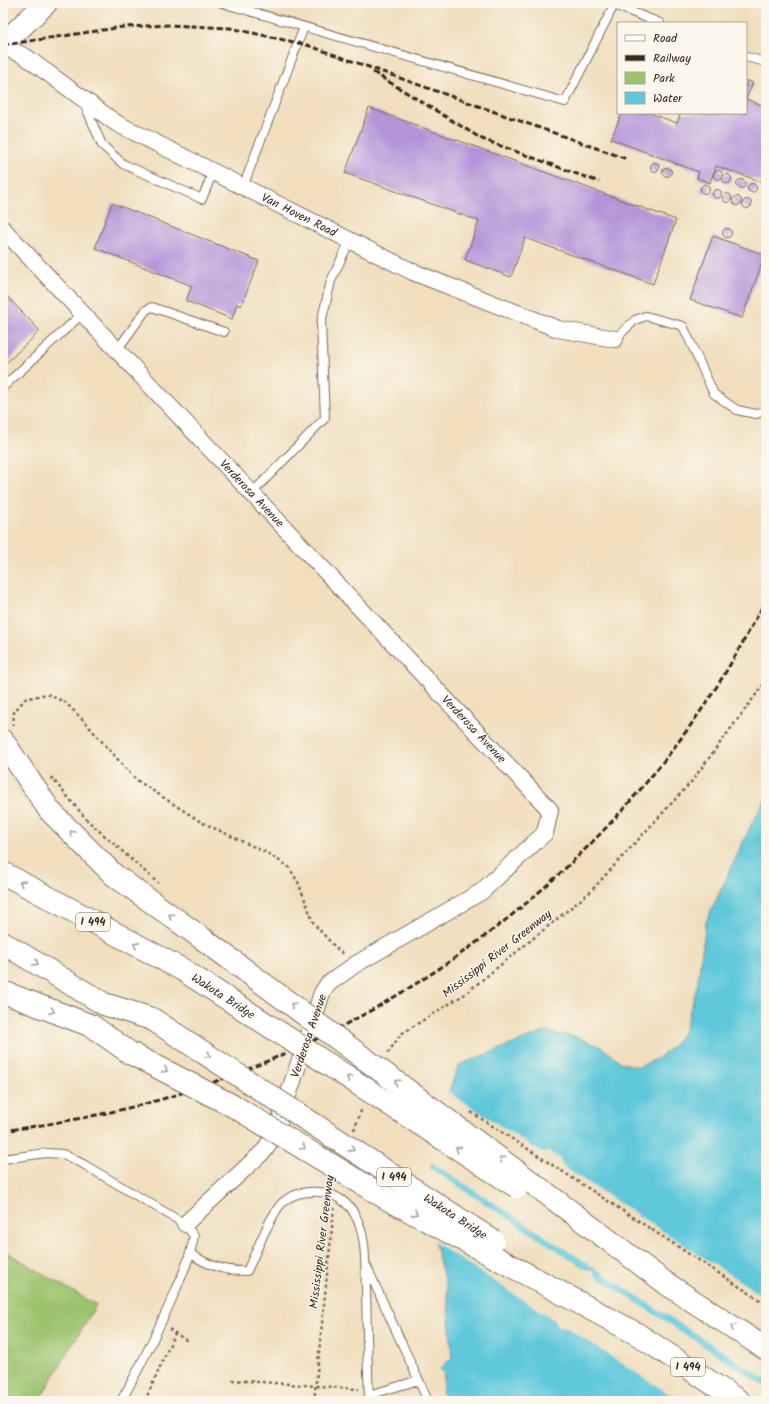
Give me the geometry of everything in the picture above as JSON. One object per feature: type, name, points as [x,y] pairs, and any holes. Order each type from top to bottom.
[{"type":"main road","points":[[3,45],[46,3]]},
{"type":"main road","points":[[8,737],[50,811],[114,875],[203,938],[365,1060],[447,1117],[667,1284]]},
{"type":"main road","name":"Wakota Bridge","points":[[3,873],[183,970],[766,1349]]},
{"type":"main road","name":"Wakota Bridge","points":[[3,943],[104,1004],[152,1019],[740,1401]]},
{"type":"main road","points":[[3,992],[92,1026],[130,1053],[235,1107],[386,1198],[637,1334]]},
{"type":"street","name":"Van Hoven Road","points":[[3,45],[26,57],[116,123],[413,272],[558,328],[615,339]]},
{"type":"street","name":"Verderosa Avenue","points":[[3,229],[550,810],[545,833],[481,892],[356,964],[328,984],[322,993],[277,1129],[271,1140],[264,1150],[186,1224]]},
{"type":"lane","points":[[222,3],[565,102],[614,5],[657,22]]},
{"type":"lane","points":[[243,187],[304,27]]},
{"type":"lane","points":[[747,56],[766,62]]},
{"type":"lane","points":[[81,97],[102,145],[123,164],[202,199],[213,172]]},
{"type":"lane","points":[[252,494],[325,418],[321,323],[331,281],[350,240]]},
{"type":"lane","points":[[117,350],[146,310],[152,306],[224,332]]},
{"type":"lane","points":[[3,386],[83,314]]},
{"type":"lane","points":[[615,339],[635,320],[646,316],[683,326],[714,394],[737,410],[756,414],[766,410]]},
{"type":"lane","points":[[3,1159],[46,1153],[63,1154],[83,1164],[186,1224],[194,1236],[191,1254],[144,1360],[121,1401]]},
{"type":"lane","points":[[191,1254],[202,1262],[218,1268],[232,1272],[248,1271],[274,1215],[282,1203],[307,1191],[323,1192],[336,1196],[348,1204],[355,1214],[361,1228],[365,1263],[369,1396],[419,1380]]},
{"type":"lane","points":[[365,1263],[428,1401]]},
{"type":"path","name":"Mississippi River Greenway","points":[[388,1054],[401,1034],[465,994],[590,892],[692,781],[766,681]]},
{"type":"path","points":[[8,737],[14,712],[25,699],[47,694],[65,702],[83,720],[135,779],[201,822],[264,852],[288,866],[298,882],[314,924],[335,947],[356,964]]},
{"type":"path","points":[[48,774],[88,821],[162,886]]},
{"type":"path","points":[[353,1133],[364,1103]]},
{"type":"path","points":[[468,1110],[766,1304]]},
{"type":"path","name":"Mississippi River Greenway","points":[[314,1401],[336,1196]]},
{"type":"path","points":[[145,1401],[175,1333]]},
{"type":"path","points":[[232,1380],[369,1390]]},
{"type":"green space","points":[[3,1250],[96,1305],[39,1401],[3,1401]]},
{"type":"water","points":[[766,799],[766,1401],[442,1401],[444,1374],[440,1369],[452,1357],[447,1290],[435,1244],[429,1181],[441,1111],[459,1065],[544,1032],[577,1037],[603,1048],[622,1063],[639,1067],[660,1057],[676,1043],[684,1031],[697,987],[706,922],[752,823]]},
{"type":"pier","points":[[447,1091],[542,1153],[549,1152],[560,1159],[562,1166],[766,1298],[766,1379],[430,1161],[439,1111]]},
{"type":"pier","points":[[429,1168],[585,1269],[593,1271],[595,1276],[766,1387],[766,1401],[680,1401],[564,1326],[558,1326],[553,1319],[432,1241],[427,1181]]},
{"type":"building","points":[[747,80],[753,83],[747,97]]},
{"type":"building","points":[[747,99],[766,107],[766,183],[716,166],[710,183],[697,178],[699,172],[611,139],[622,114],[652,114],[677,123],[681,114],[747,114]]},
{"type":"building","points":[[369,108],[676,220],[653,284],[525,238],[511,277],[465,260],[479,221],[345,173]]},
{"type":"building","points":[[653,163],[657,163],[659,167],[657,171],[653,171],[651,169],[651,165]]},
{"type":"building","points":[[665,168],[669,168],[671,172],[669,176],[665,176],[663,174],[663,170]]},
{"type":"building","points":[[716,171],[720,171],[722,175],[720,179],[716,179],[714,177],[714,173]]},
{"type":"building","points":[[725,175],[729,175],[731,179],[729,183],[725,183],[723,181],[723,177]]},
{"type":"building","points":[[739,180],[743,180],[745,184],[743,188],[739,188],[737,186],[737,182]]},
{"type":"building","points":[[750,184],[754,184],[756,188],[754,192],[750,192],[748,190],[748,186]]},
{"type":"building","points":[[703,185],[707,185],[709,189],[707,193],[703,193],[701,191],[701,187]]},
{"type":"building","points":[[715,190],[719,190],[721,194],[719,198],[715,198],[713,196],[713,192]]},
{"type":"building","points":[[725,194],[729,194],[731,198],[729,202],[725,202],[723,200],[723,196]]},
{"type":"building","points":[[735,197],[739,197],[741,201],[739,205],[735,205],[733,203],[733,199]]},
{"type":"building","points":[[745,200],[749,200],[751,204],[749,208],[745,208],[743,206],[743,202]]},
{"type":"building","points":[[112,203],[259,261],[241,306],[237,304],[232,319],[186,301],[192,286],[95,248]]},
{"type":"building","points":[[725,229],[729,229],[731,233],[729,237],[725,237],[723,235],[723,231]]},
{"type":"building","points":[[713,236],[765,255],[742,318],[690,300]]},
{"type":"building","points":[[3,292],[40,331],[3,366]]},
{"type":"railway","points":[[3,45],[123,27],[170,25],[230,28],[307,45],[627,159]]},
{"type":"railway","points":[[373,72],[482,139],[599,182]]},
{"type":"railway","points":[[3,1131],[73,1120],[119,1110],[188,1091],[265,1062],[339,1028],[410,988],[476,942],[539,892],[598,836],[652,775],[702,709],[736,655],[766,600]]}]
